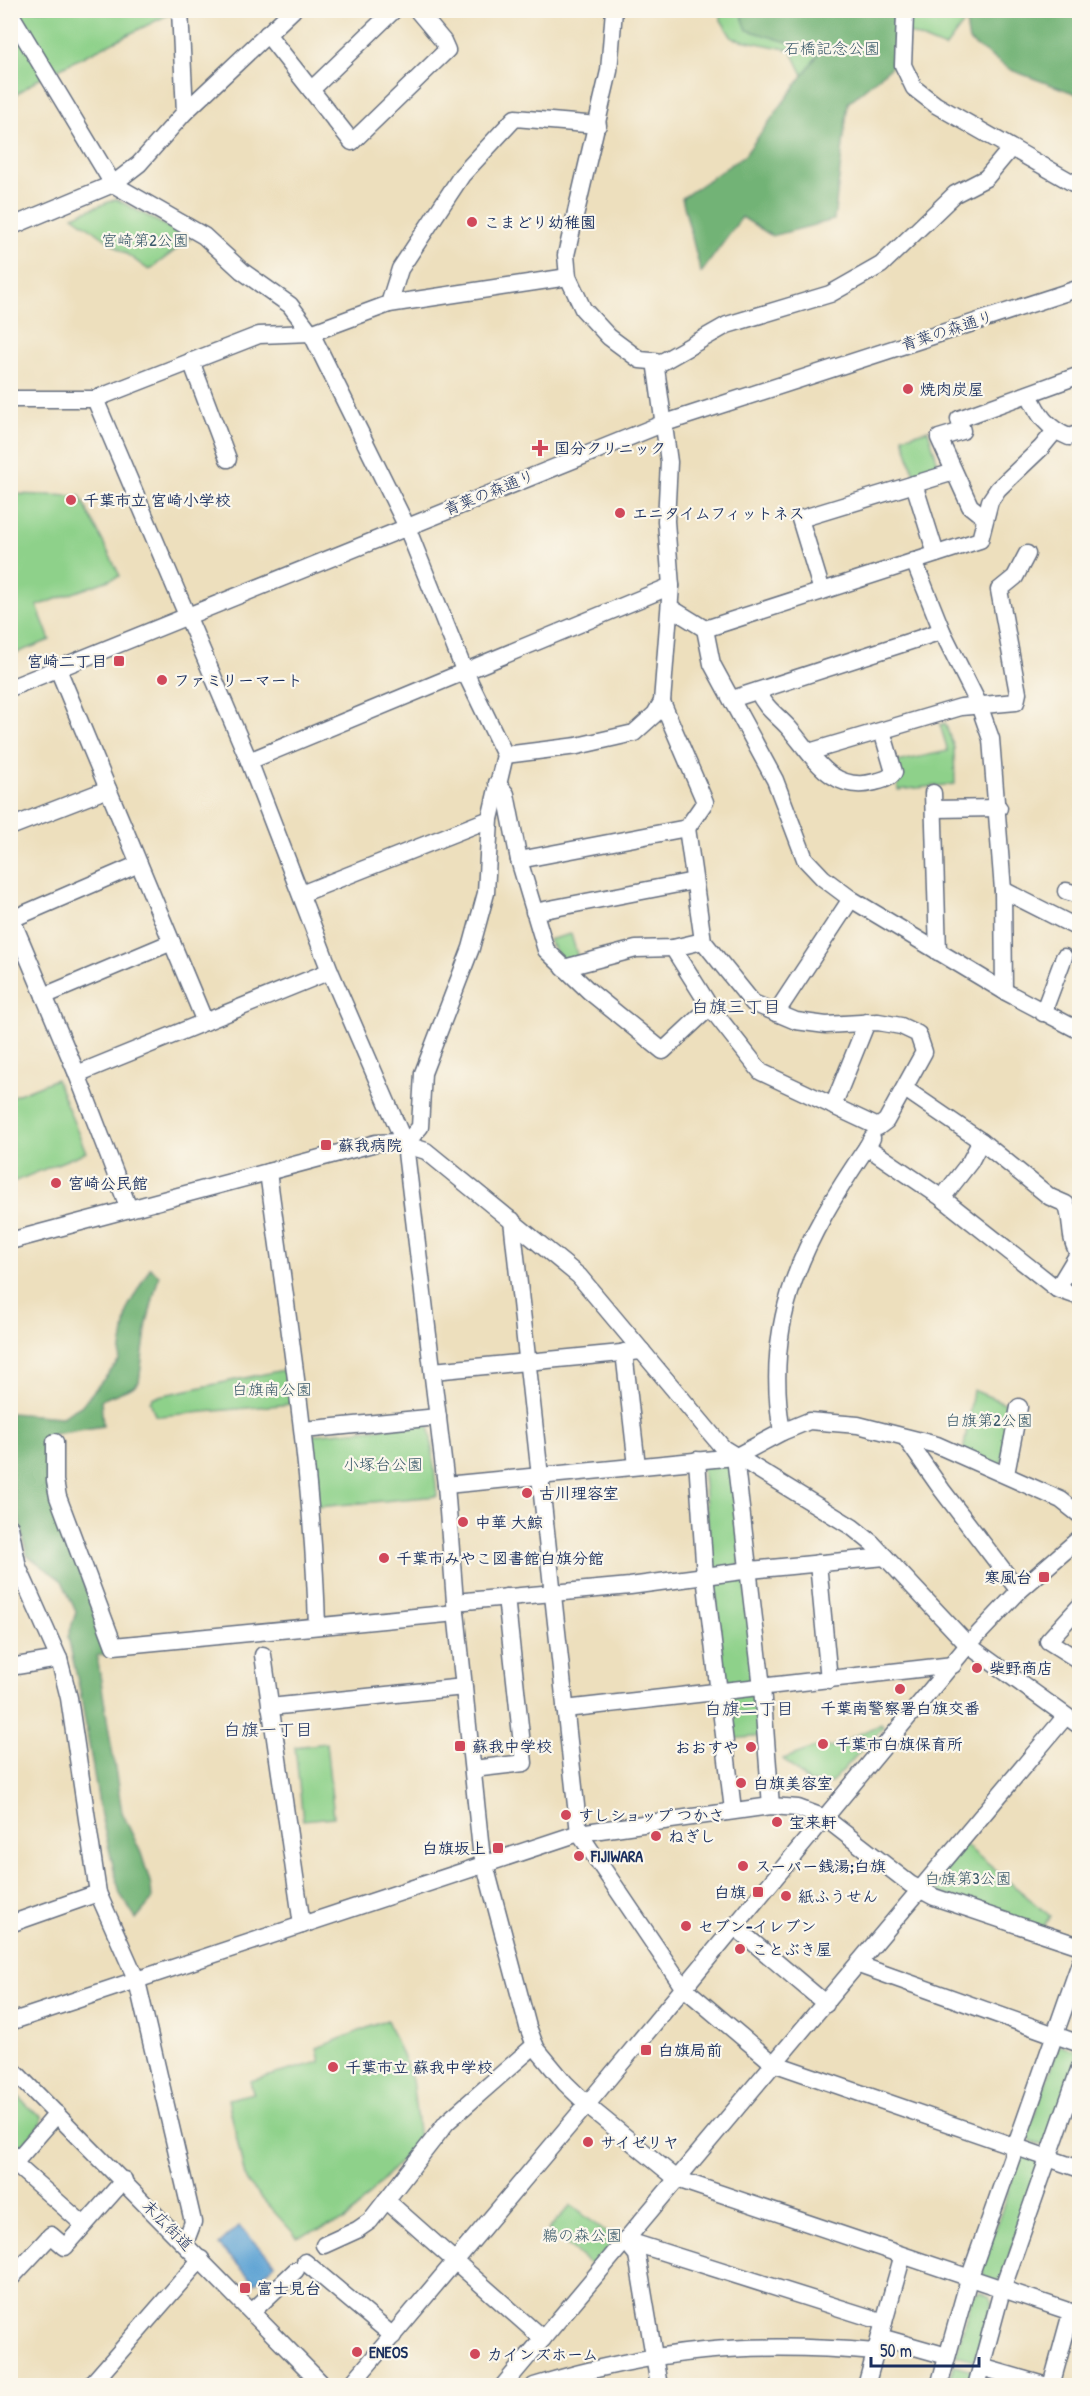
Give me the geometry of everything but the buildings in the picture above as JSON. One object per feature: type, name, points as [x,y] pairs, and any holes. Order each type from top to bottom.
[{"type":"street","points":[[180,10],[185,112]]},
{"type":"street","points":[[10,227],[114,184],[139,164],[185,112],[292,10]]},
{"type":"street","points":[[311,90],[394,10]]},
{"type":"street","points":[[267,34],[352,142],[447,50],[443,41],[417,10]]},
{"type":"street","points":[[614,10],[609,71],[566,255],[568,277],[583,309],[609,337],[640,360],[662,362],[727,325],[830,294],[881,265],[955,194],[986,178],[1011,148]]},
{"type":"street","points":[[908,10],[905,15],[903,65],[914,87],[936,105],[1080,187]]},
{"type":"street","points":[[10,13],[114,184],[204,236],[242,271],[290,305],[311,333],[406,525],[464,670],[505,755],[496,783],[490,819],[486,893],[471,948],[423,1073],[420,1127],[405,1144]]},
{"type":"street","points":[[389,304],[400,269],[462,175],[515,118],[551,123],[598,125]]},
{"type":"street","points":[[10,399],[95,399],[259,334],[311,333],[389,304],[568,277]]},
{"type":"street","name":"青葉の森通り","points":[[10,688],[188,618],[406,525],[662,424],[1080,288]]},
{"type":"street","points":[[191,361],[228,459]]},
{"type":"street","points":[[505,755],[577,746],[634,733],[656,714],[662,702],[671,608],[666,521],[669,462],[655,361]]},
{"type":"street","points":[[985,518],[970,506],[939,438],[963,431],[959,419],[1080,375]]},
{"type":"street","points":[[1029,394],[1039,417],[1054,431],[1069,437],[1080,434]]},
{"type":"street","points":[[95,399],[249,760],[330,971],[405,1144],[446,1485],[455,1608],[484,1864],[535,2045],[549,2067],[587,2104],[677,2180],[902,2258],[1076,2314],[1049,2385],[981,2367]]},
{"type":"street","points":[[705,629],[980,540],[990,501],[998,489],[1041,448],[1054,431]]},
{"type":"street","points":[[822,591],[800,519],[954,472]]},
{"type":"street","points":[[914,484],[936,554]]},
{"type":"street","points":[[809,752],[960,707],[1016,702],[1018,693],[999,590],[1015,577],[1027,554]]},
{"type":"street","points":[[914,561],[942,632],[979,705],[991,739],[999,808],[1004,991]]},
{"type":"street","points":[[249,760],[671,586]]},
{"type":"street","points":[[671,608],[705,629],[712,664],[775,780],[805,859],[823,878],[851,899],[938,952],[1043,1013],[1080,1030]]},
{"type":"street","points":[[732,699],[942,632]]},
{"type":"street","points":[[58,669],[205,1022]]},
{"type":"street","points":[[758,692],[764,706],[785,724],[828,772],[846,785],[864,785],[890,778],[894,772],[882,731]]},
{"type":"street","points":[[662,702],[705,801],[687,828],[703,941],[753,1003],[796,1021],[826,1025],[867,1022],[901,1026],[918,1034],[924,1052],[886,1122],[878,1127],[804,1250],[795,1273],[780,1336],[776,1370],[777,1400],[782,1432]]},
{"type":"street","points":[[496,783],[506,794],[519,860],[546,950],[564,968],[663,1051],[710,1007]]},
{"type":"street","points":[[10,827],[108,789]]},
{"type":"street","points":[[938,952],[933,801],[999,808]]},
{"type":"street","points":[[301,894],[490,819]]},
{"type":"street","points":[[519,860],[687,828]]},
{"type":"street","points":[[129,1209],[77,1074],[11,917],[139,864]]},
{"type":"street","points":[[534,912],[694,881]]},
{"type":"street","points":[[1003,890],[1080,928]]},
{"type":"street","points":[[776,1013],[851,899]]},
{"type":"street","points":[[564,968],[636,949],[673,948],[703,941]]},
{"type":"street","points":[[44,996],[172,942]]},
{"type":"street","points":[[673,948],[710,1007],[761,1072],[878,1127]]},
{"type":"street","points":[[1043,1013],[1064,957]]},
{"type":"street","points":[[77,1074],[330,971]]},
{"type":"street","points":[[833,1106],[867,1022]]},
{"type":"street","points":[[905,1089],[981,1141],[1050,1197],[1066,1204],[1071,1214],[1070,1234],[1079,1255],[1057,1289]]},
{"type":"street","points":[[942,1198],[970,1162],[981,1141]]},
{"type":"street","points":[[10,1241],[376,1143],[405,1144],[426,1151],[579,1276],[689,1404],[714,1438],[735,1457],[844,1522],[885,1557],[968,1645],[1080,1726]]},
{"type":"street","points":[[867,1147],[942,1198],[1057,1289],[1080,1297]]},
{"type":"street","points":[[268,1172],[303,1430],[315,1554],[317,1626]]},
{"type":"street","points":[[512,1220],[579,1833],[683,1987],[773,2063],[1080,2169]]},
{"type":"street","points":[[433,1371],[642,1351]]},
{"type":"street","points":[[624,1352],[637,1466]]},
{"type":"street","points":[[1006,1474],[1019,1407]]},
{"type":"street","points":[[303,1430],[438,1417]]},
{"type":"street","points":[[446,1485],[735,1457],[782,1432],[809,1421],[858,1425],[907,1440],[937,1445],[1061,1500],[1080,1515]]},
{"type":"street","points":[[907,1440],[1019,1591]]},
{"type":"street","points":[[55,1442],[55,1481],[58,1497],[114,1646],[317,1626],[455,1608],[506,1597],[885,1557]]},
{"type":"street","points":[[735,1457],[750,1570],[771,1806]]},
{"type":"street","points":[[697,1460],[705,1576],[734,1810]]},
{"type":"street","points":[[10,1527],[18,1567],[59,1659],[69,1698],[98,1893],[137,1981],[193,2222],[185,2243]]},
{"type":"street","points":[[350,2385],[735,1927],[968,1645],[1019,1591],[1080,1538]]},
{"type":"street","points":[[818,1563],[829,1680]]},
{"type":"street","points":[[473,1769],[524,1763],[506,1597]]},
{"type":"street","points":[[1080,1606],[1048,1641],[1080,1661]]},
{"type":"street","points":[[263,1655],[302,1925]]},
{"type":"street","points":[[10,1667],[59,1659]]},
{"type":"street","points":[[565,1709],[953,1665]]},
{"type":"street","points":[[270,1707],[464,1687]]},
{"type":"street","points":[[503,2385],[773,2063],[859,1965],[1065,1717]]},
{"type":"street","points":[[10,2022],[579,1833],[771,1806],[798,1808],[825,1818],[920,1890],[1080,1946]]},
{"type":"street","points":[[10,1924],[98,1893]]},
{"type":"street","points":[[735,1927],[826,2004]]},
{"type":"street","points":[[939,2385],[969,2279],[1053,2034],[1080,1963]]},
{"type":"street","points":[[859,1965],[1080,2044]]},
{"type":"street","points":[[324,2245],[357,2230],[370,2221],[447,2122],[535,2045]]},
{"type":"street","name":"末広街道","points":[[10,2067],[324,2385]]},
{"type":"street","points":[[976,2385],[1002,2289],[1080,2067]]},
{"type":"street","points":[[57,2114],[13,2166],[84,2225]]},
{"type":"street","points":[[10,2279],[51,2235],[65,2247],[124,2180]]},
{"type":"street","points":[[386,2200],[543,2339]]},
{"type":"street","points":[[625,2240],[880,2337],[947,2356]]},
{"type":"street","points":[[625,2240],[637,2255],[659,2385]]},
{"type":"street","points":[[866,2385],[902,2258]]},
{"type":"street","points":[[90,2385],[201,2259]]},
{"type":"street","points":[[253,2311],[301,2266],[393,2336]]},
{"type":"street","points":[[534,2385],[596,2367],[654,2355],[756,2346],[816,2347],[880,2337]]},
{"type":"green space","points":[[21,10],[174,10],[174,12],[40,78],[11,98],[10,17]]},
{"type":"green space","name":"石橋記念公園","points":[[721,11],[1008,11],[969,16],[945,48],[894,27],[804,77],[791,50],[732,38],[721,20]]},
{"type":"green space","points":[[740,11],[901,11],[897,62],[848,103],[834,220],[772,236],[742,217],[701,273],[682,198],[745,155],[820,52],[747,30]]},
{"type":"green space","points":[[964,11],[1079,11],[1079,95],[1011,70],[969,41]]},
{"type":"green space","name":"宮崎第2公園","points":[[116,199],[190,239],[149,270],[73,216]]},
{"type":"green space","points":[[928,430],[939,467],[914,474],[903,437]]},
{"type":"green space","points":[[11,494],[80,496],[120,576],[37,606],[50,640],[11,655]]},
{"type":"green space","points":[[945,723],[954,748],[955,784],[898,790],[896,762],[948,751],[940,725]]},
{"type":"green space","points":[[571,934],[578,958],[561,959],[548,940]]},
{"type":"green space","points":[[56,1079],[86,1152],[11,1183],[11,1097]]},
{"type":"green space","points":[[150,1268],[159,1275],[147,1323],[139,1382],[131,1388],[101,1400],[103,1426],[54,1434],[47,1440],[48,1481],[53,1500],[110,1653],[97,1656],[122,1812],[141,1853],[151,1885],[152,1900],[136,1919],[120,1894],[101,1816],[80,1691],[68,1637],[76,1612],[62,1581],[27,1555],[11,1480],[10,1413],[62,1417],[81,1406],[119,1361],[128,1307]]},
{"type":"green space","name":"白旗南公園","points":[[288,1369],[291,1404],[160,1416],[155,1415],[150,1401],[154,1397]]},
{"type":"green space","name":"白旗第2公園","points":[[973,1390],[1012,1406],[1000,1468],[963,1453]]},
{"type":"green space","name":"小塚台公園","points":[[425,1424],[430,1428],[437,1496],[318,1507],[310,1435]]},
{"type":"green space","points":[[725,1463],[734,1468],[743,1559],[736,1567],[719,1569],[712,1563],[702,1466]]},
{"type":"green space","points":[[737,1575],[745,1580],[756,1675],[749,1683],[734,1684],[724,1677],[715,1584],[720,1576]]},
{"type":"green space","points":[[750,1693],[758,1699],[762,1736],[732,1739],[728,1703],[734,1695]]},
{"type":"green space","points":[[881,1724],[883,1727],[831,1783],[809,1783],[783,1759],[819,1746],[831,1747]]},
{"type":"green space","points":[[326,1743],[334,1817],[303,1820],[295,1747]]},
{"type":"green space","name":"白旗第3公園","points":[[964,1844],[1050,1916],[1043,1928],[938,1893],[933,1882]]},
{"type":"green space","points":[[387,2020],[412,2079],[419,2140],[346,2220],[297,2237],[246,2181],[228,2099],[253,2093],[250,2081],[320,2062],[317,2048]]},
{"type":"green space","points":[[1059,2044],[1079,2052],[1049,2143],[1041,2145],[1032,2142],[1028,2135]]},
{"type":"green space","points":[[11,2089],[34,2112],[42,2116],[42,2123],[11,2157]]},
{"type":"green space","points":[[1028,2155],[1037,2159],[1040,2166],[1003,2276],[995,2281],[985,2278],[982,2269],[1019,2159]]},
{"type":"green space","name":"鵜の森公園","points":[[571,2205],[615,2240],[594,2267],[548,2230]]},
{"type":"green space","points":[[980,2292],[989,2296],[993,2302],[974,2360],[956,2355],[972,2296]]},
{"type":"green space","points":[[954,2365],[973,2370],[969,2385],[948,2386]]},
{"type":"water","points":[[239,2226],[275,2264],[255,2283],[219,2245]]},
{"type":"place","name":"こまどり幼稚園","points":[[472,222]]},
{"type":"place","name":"焼肉炭屋","points":[[908,389]]},
{"type":"place","name":"国分クリニック","points":[[540,448]]},
{"type":"place","name":"千葉市立 宮崎小学校","points":[[71,500]]},
{"type":"place","name":"エニタイムフィットネス","points":[[620,513]]},
{"type":"place","name":"宮崎二丁目","points":[[119,661]]},
{"type":"place","name":"ファミリーマート","points":[[162,680]]},
{"type":"place","name":"蘇我病院","points":[[326,1145]]},
{"type":"place","name":"宮崎公民館","points":[[56,1183]]},
{"type":"place","name":"古川理容室","points":[[527,1493]]},
{"type":"place","name":"中華 大鯨","points":[[463,1522]]},
{"type":"place","name":"千葉市みやこ図書館白旗分館","points":[[384,1558]]},
{"type":"place","name":"寒風台","points":[[1044,1577]]},
{"type":"place","name":"柴野商店","points":[[977,1668]]},
{"type":"place","name":"千葉南警察署白旗交番","points":[[900,1689]]},
{"type":"place","name":"千葉市白旗保育所","points":[[823,1744]]},
{"type":"place","name":"蘇我中学校","points":[[460,1746]]},
{"type":"place","name":"おおすや","points":[[751,1747]]},
{"type":"place","name":"白旗美容室","points":[[741,1783]]},
{"type":"place","name":"すしショップ つかさ","points":[[566,1815]]},
{"type":"place","name":"宝来軒","points":[[777,1822]]},
{"type":"place","name":"ねぎし","points":[[656,1836]]},
{"type":"place","name":"白旗坂上","points":[[498,1848]]},
{"type":"place","name":"FIJIWARA","points":[[579,1856]]},
{"type":"place","name":"スーパー銭湯;白旗","points":[[743,1866]]},
{"type":"place","name":"白旗","points":[[758,1892]]},
{"type":"place","name":"紙ふうせん","points":[[786,1896]]},
{"type":"place","name":"セブン-イレブン","points":[[686,1926]]},
{"type":"place","name":"ことぶき屋","points":[[740,1949]]},
{"type":"place","name":"白旗局前","points":[[646,2050]]},
{"type":"place","name":"千葉市立 蘇我中学校","points":[[333,2067]]},
{"type":"place","name":"サイゼリヤ","points":[[588,2142]]},
{"type":"place","name":"富士見台","points":[[245,2288]]},
{"type":"place","name":"ENEOS","points":[[357,2352]]},
{"type":"place","name":"カインズホーム","points":[[475,2354]]},
{"type":"district","name":"白旗三丁目","points":[[736,1007]]},
{"type":"district","name":"白旗二丁目","points":[[749,1709]]},
{"type":"district","name":"白旗一丁目","points":[[268,1730]]}]
